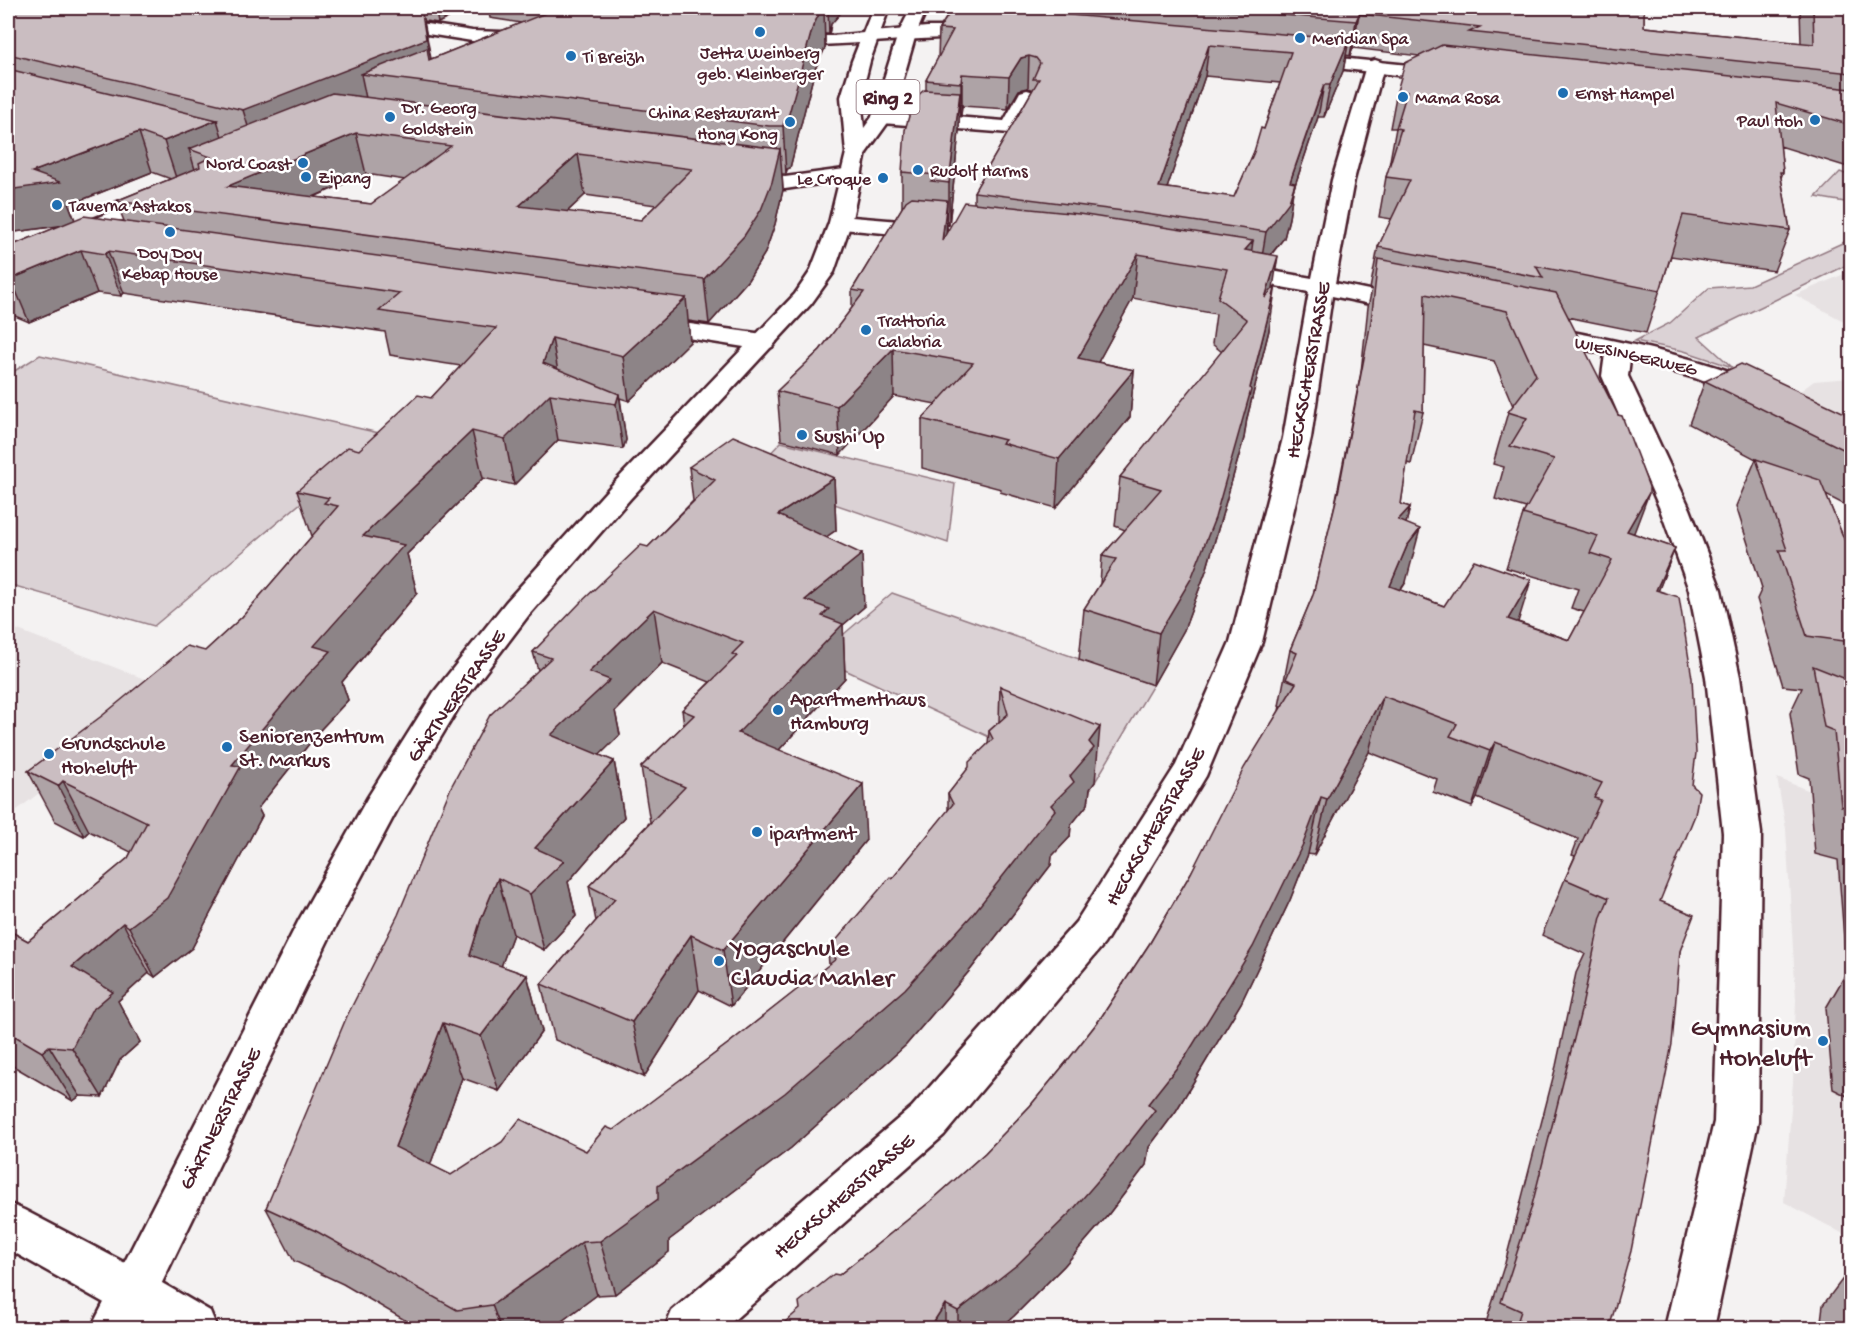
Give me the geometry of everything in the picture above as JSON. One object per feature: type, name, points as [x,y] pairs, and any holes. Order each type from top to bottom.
[{"type":"street","points":[[294,8],[472,36],[547,36],[501,56]]},
{"type":"street","name":"GÄRTNERSTRASSE","points":[[124,1310],[314,930],[381,806],[446,700],[532,591],[620,493],[803,299],[822,272],[840,223],[854,163],[851,97],[881,8]]},
{"type":"street","name":"GÄRTNERSTRASSE","points":[[854,163],[882,117],[907,34],[919,8]]},
{"type":"street","points":[[761,41],[832,41],[950,31],[1000,33]]},
{"type":"street","points":[[1282,58],[1470,77]]},
{"type":"street","name":"HECKSCHERSTRASSE","points":[[689,1329],[928,1121],[1090,933],[1193,767],[1246,642],[1297,438],[1322,286],[1343,180],[1375,66]]},
{"type":"street","points":[[882,117],[1010,127],[1027,96]]},
{"type":"street","points":[[714,174],[785,183],[854,163]]},
{"type":"street","points":[[9,259],[182,189]]},
{"type":"street","points":[[840,223],[953,233]]},
{"type":"street","points":[[53,242],[96,248]]},
{"type":"street","points":[[1211,268],[1322,286],[1434,310]]},
{"type":"street","points":[[627,322],[763,342]]},
{"type":"street","name":"WIESINGERWEG","points":[[1514,327],[1618,349],[1705,371],[1781,405]]},
{"type":"street","points":[[1618,349],[1615,376],[1675,509],[1705,590],[1723,677],[1742,833],[1736,1122],[1690,1329]]},
{"type":"street","points":[[8,1225],[124,1310],[193,1329]]},
{"type":"shaded area","points":[[1840,172],[1851,176],[1851,203],[1816,197]]},
{"type":"shaded area","points":[[1851,239],[1851,263],[1699,337],[1732,367],[1684,351],[1635,341],[1670,323],[1709,288],[1750,285]]},
{"type":"shaded area","points":[[1851,271],[1851,325],[1795,295]]},
{"type":"shaded area","points":[[40,355],[383,434],[154,626],[8,584],[8,375]]},
{"type":"shaded area","points":[[1851,378],[1851,422],[1795,395],[1814,381]]},
{"type":"shaded area","points":[[781,442],[955,484],[948,543],[750,475]]},
{"type":"shaded area","points":[[892,593],[1153,685],[1095,782],[1013,748],[817,657]]},
{"type":"shaded area","name":"Grundschule Hoheluft","points":[[8,626],[173,690],[8,817]]},
{"type":"shaded area","name":"Gymnasium Hoheluft","points":[[1777,778],[1851,807],[1851,1238],[1784,1202],[1793,1082],[1796,1000],[1786,829]]},
{"type":"building","points":[[8,8],[421,8],[426,39],[243,110],[8,54]]},
{"type":"building","points":[[558,8],[822,8],[813,26],[787,121],[783,126],[361,74],[427,48],[429,60]]},
{"type":"building","points":[[953,8],[1037,12],[1349,40],[1330,85],[1324,85],[1319,98],[1290,182],[1295,183],[1289,202],[1266,232],[974,192],[1039,79],[1033,79],[1040,63],[1036,58],[1029,56],[1021,58],[1009,77],[962,74],[961,83],[926,80],[953,30],[939,29]],"holes":[[[1209,45],[1291,52],[1264,129],[1261,128],[1254,152],[1234,197],[1159,187]]]},
{"type":"building","points":[[1198,8],[1644,8],[1644,27],[1814,44],[1813,8],[1851,8],[1851,73],[1469,32],[1480,27],[1359,14],[1356,21]]},
{"type":"building","points":[[1442,45],[1851,89],[1851,125],[1776,103],[1783,172],[1780,172],[1790,230],[1683,215],[1660,291],[1536,266],[1543,278],[1378,247],[1410,180],[1386,177],[1401,129],[1396,128],[1407,92],[1397,91],[1405,63]]},
{"type":"building","points":[[8,69],[217,120],[164,141],[139,132],[32,172],[60,182],[8,190]]},
{"type":"building","points":[[924,90],[960,92],[949,183],[931,181],[938,175],[902,172],[905,130],[914,99]]},
{"type":"building","points":[[332,93],[780,149],[772,182],[761,210],[744,236],[704,279],[116,201],[200,167],[199,163],[211,157],[189,149]],"holes":[[[356,133],[451,146],[371,204],[228,186]],[[578,154],[692,169],[641,220],[519,206]]]},
{"type":"building","points":[[912,197],[947,200],[942,241],[964,202],[1079,214],[1253,241],[1245,250],[1278,256],[1265,298],[1276,285],[1251,390],[1215,518],[1191,579],[1159,633],[1084,609],[1116,559],[1102,556],[1161,489],[1120,477],[1247,320],[1218,298],[1227,269],[1138,254],[1078,358],[1134,370],[1059,459],[1002,443],[1005,440],[922,419],[973,363],[893,349],[837,406],[777,391],[820,350],[864,292],[852,290],[906,201]]},
{"type":"building","points":[[84,216],[686,298],[623,356],[552,338],[543,363],[619,394],[616,404],[550,394],[505,439],[472,431],[363,536],[404,545],[314,646],[331,651],[303,680],[232,765],[241,766],[167,898],[129,927],[123,923],[72,967],[113,992],[91,1011],[72,1048],[49,1046],[42,1052],[8,1032],[8,930],[28,941],[128,858],[147,822],[63,781],[58,786],[28,771],[103,715],[187,646],[205,651],[242,617],[338,506],[324,503],[329,498],[297,491],[348,447],[359,450],[418,395],[431,398],[496,328],[379,311],[400,293],[108,251],[105,254],[81,250],[11,279],[8,278],[8,247]]},
{"type":"building","points":[[1378,259],[1556,293],[1618,415],[1622,416],[1649,487],[1649,493],[1627,531],[1675,548],[1656,590],[1679,597],[1692,678],[1696,753],[1692,785],[1699,792],[1695,815],[1660,901],[1694,915],[1680,951],[1672,1044],[1631,1251],[1609,1329],[1515,1329],[1521,1311],[1501,1302],[1531,1209],[1581,1011],[1601,917],[1609,898],[1565,879],[1601,800],[1594,798],[1602,783],[1495,742],[1490,751],[1450,736],[1457,724],[1383,696],[1327,799],[1321,797],[1303,844],[1253,947],[1186,1056],[1148,1104],[1155,1110],[1070,1213],[1018,1264],[958,1311],[945,1304],[929,1329],[777,1329],[800,1309],[799,1302],[834,1274],[839,1275],[931,1201],[985,1153],[1030,1106],[1068,1060],[1100,1019],[1150,943],[1191,873],[1244,768],[1296,683],[1286,679],[1297,653],[1290,650],[1313,595],[1339,488],[1371,322]],"holes":[[[1425,294],[1507,311],[1536,375],[1508,412],[1527,418],[1510,446],[1554,459],[1523,514],[1598,536],[1590,553],[1612,560],[1569,640],[1508,619],[1531,580],[1474,560],[1444,606],[1390,586],[1407,546],[1420,529],[1398,520],[1410,507],[1401,504],[1415,410],[1423,412]]]},
{"type":"building","points":[[1741,364],[1851,416],[1851,453],[1705,381]]},
{"type":"building","points":[[733,436],[834,478],[778,515],[862,554],[805,600],[829,609],[822,616],[843,624],[738,733],[863,784],[723,950],[691,935],[632,1022],[541,984],[615,899],[589,886],[685,787],[641,767],[694,715],[682,710],[737,656],[732,654],[743,643],[654,609],[589,672],[610,680],[551,735],[614,761],[535,848],[564,861],[530,894],[498,878],[481,919],[470,955],[527,975],[481,1036],[443,1023],[395,1147],[451,1175],[502,1142],[520,1119],[586,1151],[606,1127],[613,1130],[729,1043],[836,959],[828,950],[890,877],[892,879],[953,804],[948,794],[969,767],[969,762],[993,739],[989,731],[1008,714],[1000,686],[1100,727],[1089,742],[1094,748],[1070,776],[1074,782],[1051,805],[1055,810],[973,914],[905,989],[785,1093],[658,1186],[658,1199],[600,1241],[582,1242],[492,1305],[457,1310],[316,1231],[266,1208],[347,1016],[398,915],[451,787],[490,715],[551,658],[533,652],[641,545],[648,547],[715,480],[689,467]]},
{"type":"building","points":[[1756,459],[1820,480],[1851,556],[1851,642],[1807,636],[1779,550],[1787,550]]},
{"type":"building","points":[[1813,666],[1851,681],[1851,809],[1841,806],[1834,731],[1824,727]]},
{"type":"place","name":"Jetta Weinberg geb. Kleinberger","points":[[760,32]]},
{"type":"place","name":"Meridian Spa","points":[[1300,38]]},
{"type":"place","name":"Ti Breizh","points":[[571,56]]},
{"type":"place","name":"Ernst Hampel","points":[[1563,93]]},
{"type":"place","name":"Mama Rosa","points":[[1403,97]]},
{"type":"place","name":"Dr. Georg Goldstein","points":[[390,117]]},
{"type":"place","name":"Paul Hoh","points":[[1815,120]]},
{"type":"place","name":"China Restaurant Hong Kong","points":[[790,122]]},
{"type":"place","name":"Nord Coast","points":[[303,163]]},
{"type":"place","name":"Rudolf Harms","points":[[918,170]]},
{"type":"place","name":"Zipang","points":[[306,177]]},
{"type":"place","name":"Le Croque","points":[[883,178]]},
{"type":"place","name":"Taverna Astakos","points":[[57,205]]},
{"type":"place","name":"Doy Doy Kebap House","points":[[170,232]]},
{"type":"place","name":"Trattoria Calabria","points":[[866,330]]},
{"type":"place","name":"Sushi Up","points":[[802,435]]},
{"type":"place","name":"Apartmenthaus Hamburg","points":[[778,710]]},
{"type":"place","name":"Seniorenzentrum St. Markus","points":[[227,747]]},
{"type":"place","name":"Grundschule Hoheluft","points":[[49,754]]},
{"type":"place","name":"ipartment","points":[[757,832]]},
{"type":"place","name":"Yogaschule Claudia Mahler","points":[[719,961]]},
{"type":"place","name":"Gymnasium Hoheluft","points":[[1823,1041]]}]
